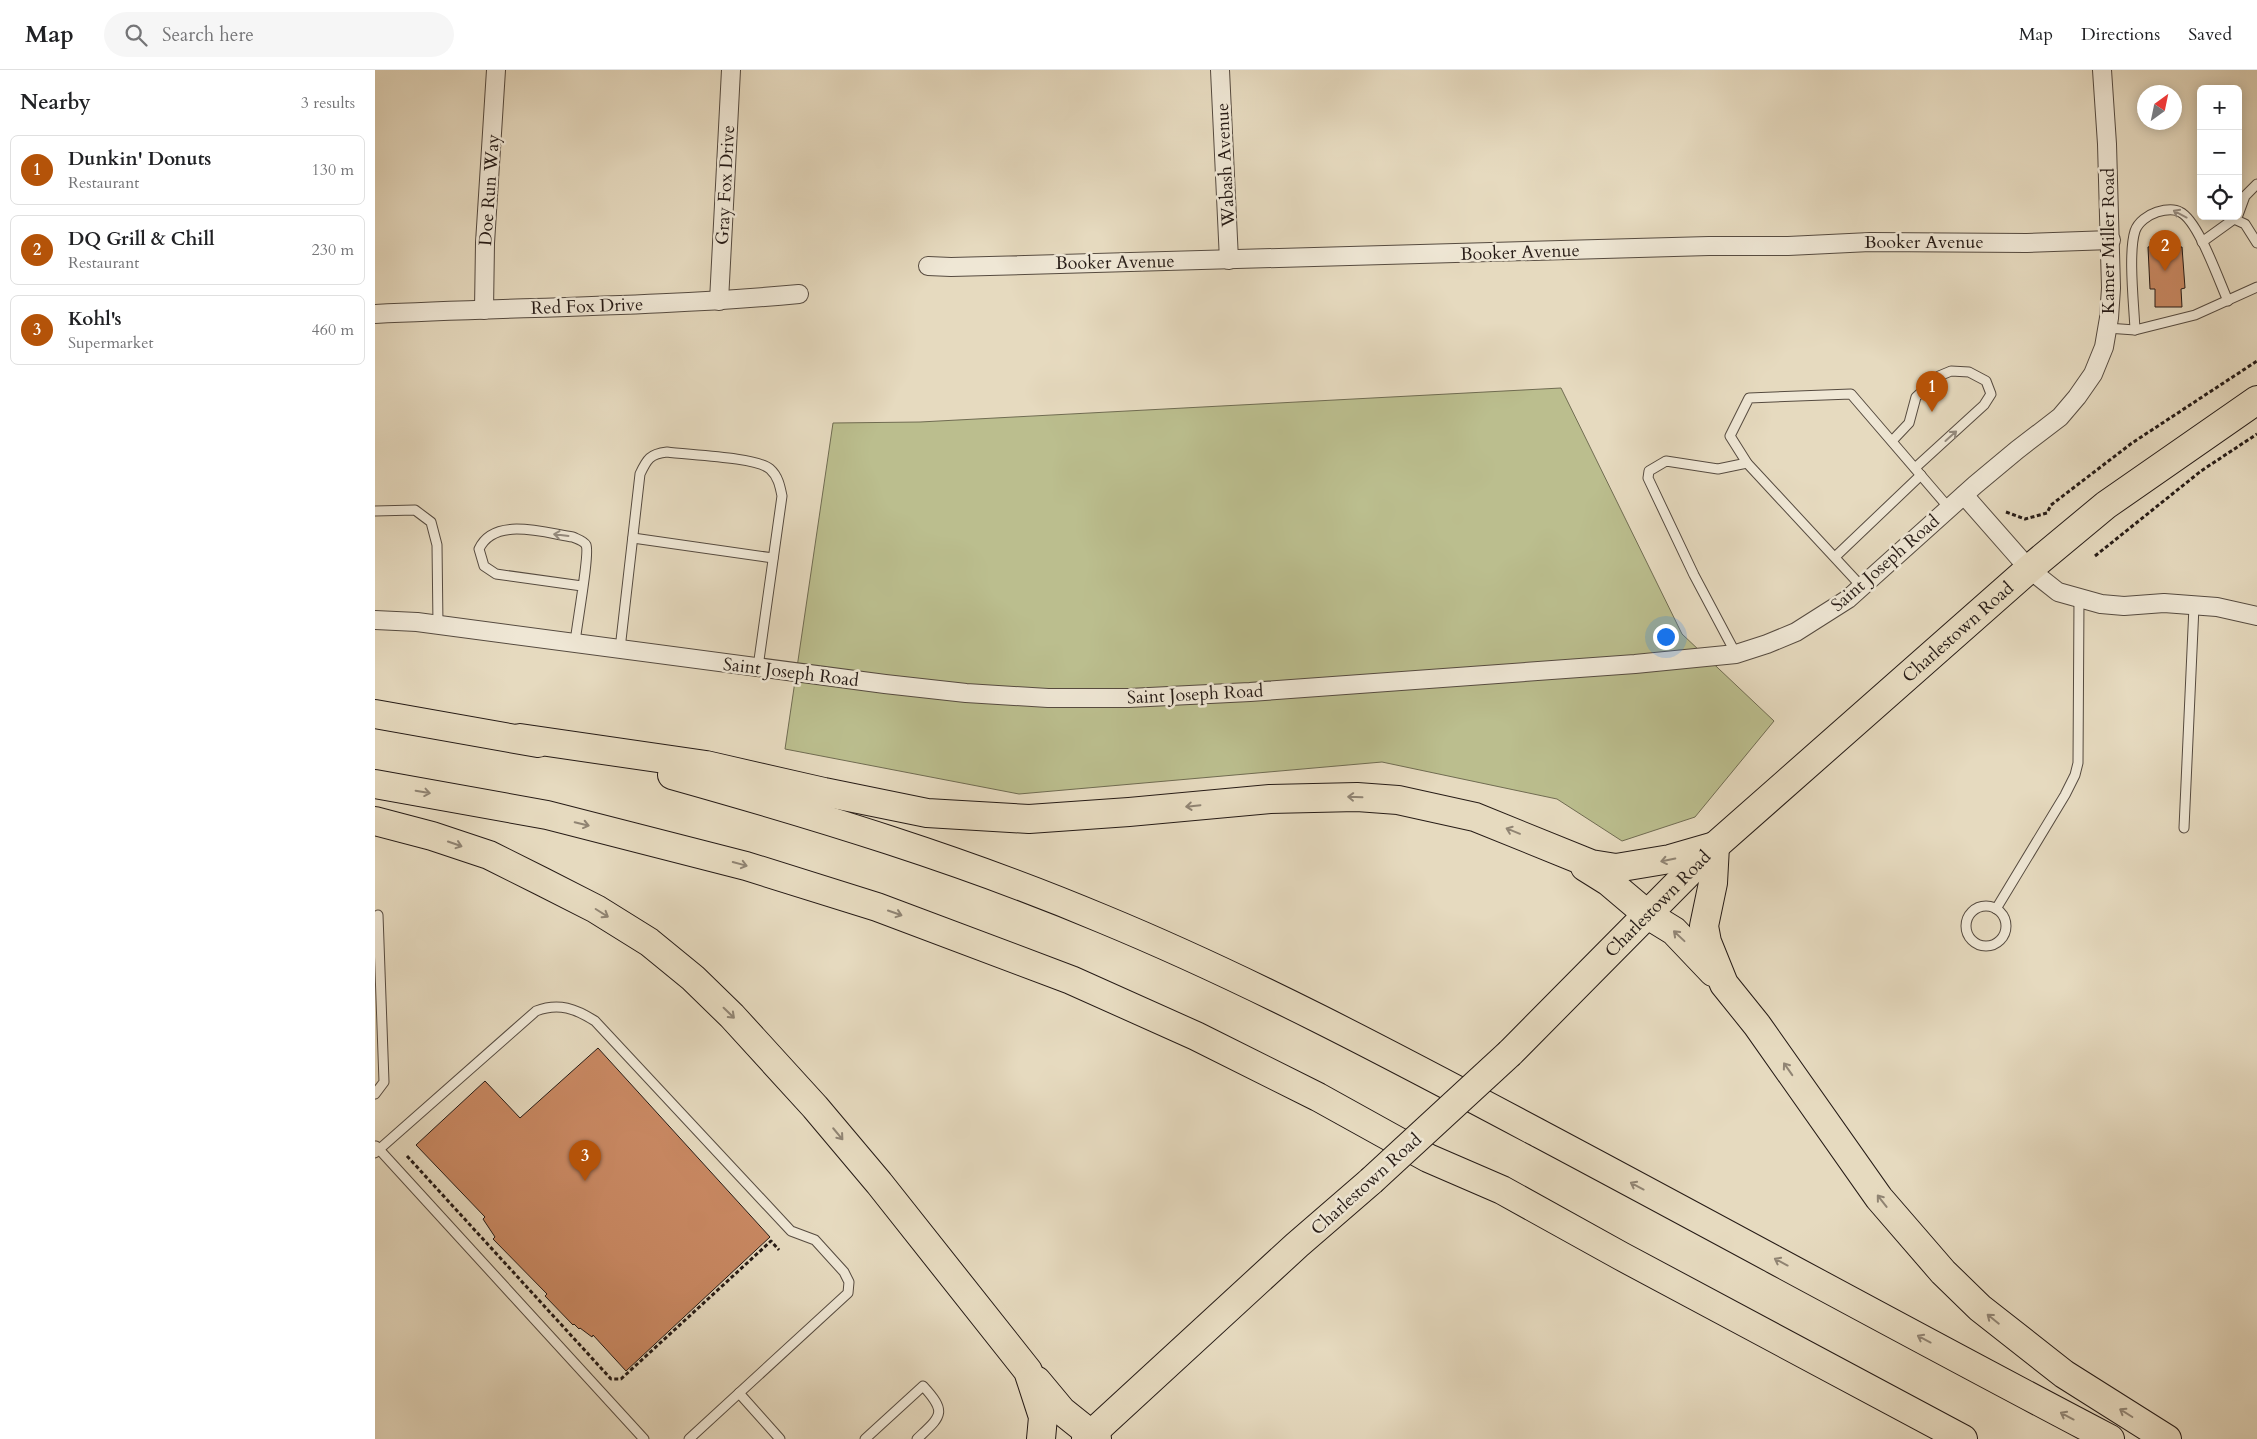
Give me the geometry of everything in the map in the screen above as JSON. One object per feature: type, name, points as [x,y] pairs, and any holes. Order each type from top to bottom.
[{"type":"main road","name":"Charlestown Road","points":[[1091,1437],[1297,1245],[1371,1181],[1510,1053],[1715,846],[2029,569],[2106,505],[2257,400]]},
{"type":"main road","points":[[375,714],[520,738],[706,765],[876,804],[927,813],[1029,819],[1314,796],[1357,797],[1398,800],[1475,817],[1570,857],[1591,864],[1616,868],[1671,860],[1715,846],[1713,883],[1704,926],[1707,942],[1724,984]]},
{"type":"main road","points":[[520,738],[647,768],[772,802],[902,843],[1103,919],[1240,980],[1375,1047],[2110,1439]]},
{"type":"main road","points":[[375,784],[547,816],[747,866],[877,907],[1071,980],[1195,1036],[1318,1098],[1428,1158],[1502,1190],[1629,1261],[1963,1439]]},
{"type":"main road","points":[[375,821],[432,836],[489,856],[596,908],[657,948],[732,1016],[815,1107],[879,1183],[1062,1411],[1091,1437]]},
{"type":"main road","points":[[1570,857],[1609,882],[1648,914],[1674,931],[1724,984],[1757,1025],[1879,1198],[1943,1272],[1980,1308],[2064,1374],[2167,1439]]},
{"type":"main road","points":[[1029,1371],[1043,1417],[1041,1439]]},
{"type":"street","name":"Doe Run Way","points":[[484,310],[485,243],[496,70]]},
{"type":"street","name":"Gray Fox Drive","points":[[719,301],[731,70]]},
{"type":"street","name":"Wabash Avenue","points":[[1220,70],[1229,260]]},
{"type":"street","name":"Kamer Miller Road","points":[[1964,495],[2017,450],[2060,417],[2093,374],[2104,347],[2111,288],[2111,240],[2103,70]]},
{"type":"street","name":"Booker Avenue","points":[[928,266],[1229,260],[1709,246],[1788,246],[1870,242],[2027,243],[2111,240]]},
{"type":"street","name":"Red Fox Drive","points":[[375,314],[719,301],[799,294]]},
{"type":"street","name":"Saint Joseph Road","points":[[375,620],[417,622],[967,693],[1048,698],[1129,698],[1250,692],[1645,663],[1736,654],[1796,632],[1823,617],[1863,587],[1964,495]]},
{"type":"street","points":[[1964,495],[2029,569],[2058,592],[2079,599],[2124,606],[2164,603],[2217,607],[2257,616]]},
{"type":"lane","points":[[2242,205],[2245,196],[2257,184]]},
{"type":"lane","points":[[2135,330],[2133,251],[2138,224],[2154,213],[2175,210],[2181,212],[2191,221],[2228,301]]},
{"type":"lane","points":[[2202,242],[2232,220]]},
{"type":"lane","points":[[2241,220],[2257,243]]},
{"type":"lane","points":[[2107,328],[2135,330],[2195,315],[2257,287]]},
{"type":"lane","points":[[1835,557],[1984,405],[1991,394],[1986,381],[1969,372],[1951,371],[1939,376],[1916,397],[1909,423],[1892,442]]},
{"type":"lane","points":[[1863,587],[1747,463],[1729,436],[1749,398],[1851,394],[1949,508]]},
{"type":"lane","points":[[620,649],[640,474],[646,462],[655,454],[667,452],[744,460],[769,468],[779,480],[782,496],[757,667]]},
{"type":"lane","points":[[1736,654],[1695,576],[1648,478],[1649,471],[1666,461],[1718,469],[1747,463]]},
{"type":"lane","points":[[375,511],[415,510],[431,522],[437,545],[438,625]]},
{"type":"lane","points":[[575,643],[587,550],[586,545],[581,540],[573,537],[507,528],[489,536],[479,549],[482,562],[489,571],[496,574],[582,586]]},
{"type":"lane","points":[[633,538],[773,558]]},
{"type":"lane","points":[[1996,909],[2065,796],[2075,775],[2077,762],[2079,599]]},
{"type":"lane","points":[[2184,828],[2194,606]]},
{"type":"lane","points":[[1981,906],[1996,909],[2005,920],[2005,933],[1996,944],[1990,946],[1976,944],[1971,940],[1966,928],[1969,915],[1981,906]]},
{"type":"lane","points":[[375,1094],[384,1082],[378,915]]},
{"type":"lane","points":[[644,1439],[376,1149],[536,1010],[546,1007],[561,1006],[579,1011],[595,1021],[791,1231],[815,1240],[844,1272],[849,1282],[848,1293],[689,1439]]},
{"type":"lane","points":[[865,1439],[923,1386],[937,1401],[938,1416],[936,1421],[917,1439]]},
{"type":"lane","points":[[739,1393],[781,1439]]},
{"type":"path","points":[[2006,512],[2025,519],[2047,512],[2051,505],[2132,443],[2257,361]]},
{"type":"path","points":[[2095,556],[2201,471],[2257,434]]},
{"type":"path","points":[[407,1156],[611,1379],[621,1379],[771,1241],[779,1250]]},
{"type":"green space","points":[[1561,388],[1682,634],[1774,721],[1695,817],[1622,841],[1557,799],[1382,762],[1019,794],[785,749],[833,423],[920,422]]},
{"type":"building","points":[[2151,239],[2167,239],[2167,246],[2182,247],[2185,288],[2181,289],[2182,307],[2155,307],[2155,289],[2150,289],[2148,247],[2152,246]]},
{"type":"building","points":[[598,1048],[770,1237],[626,1371],[593,1335],[592,1337],[573,1325],[545,1296],[547,1294],[493,1239],[495,1237],[483,1219],[485,1217],[416,1145],[485,1081],[520,1118]]},
{"type":"place","name":"DQ Grill & Chill","points":[[2165,271]]},
{"type":"place","name":"Dunkin' Donuts","points":[[1932,412]]},
{"type":"place","name":"Kohl's","points":[[585,1181]]}]
